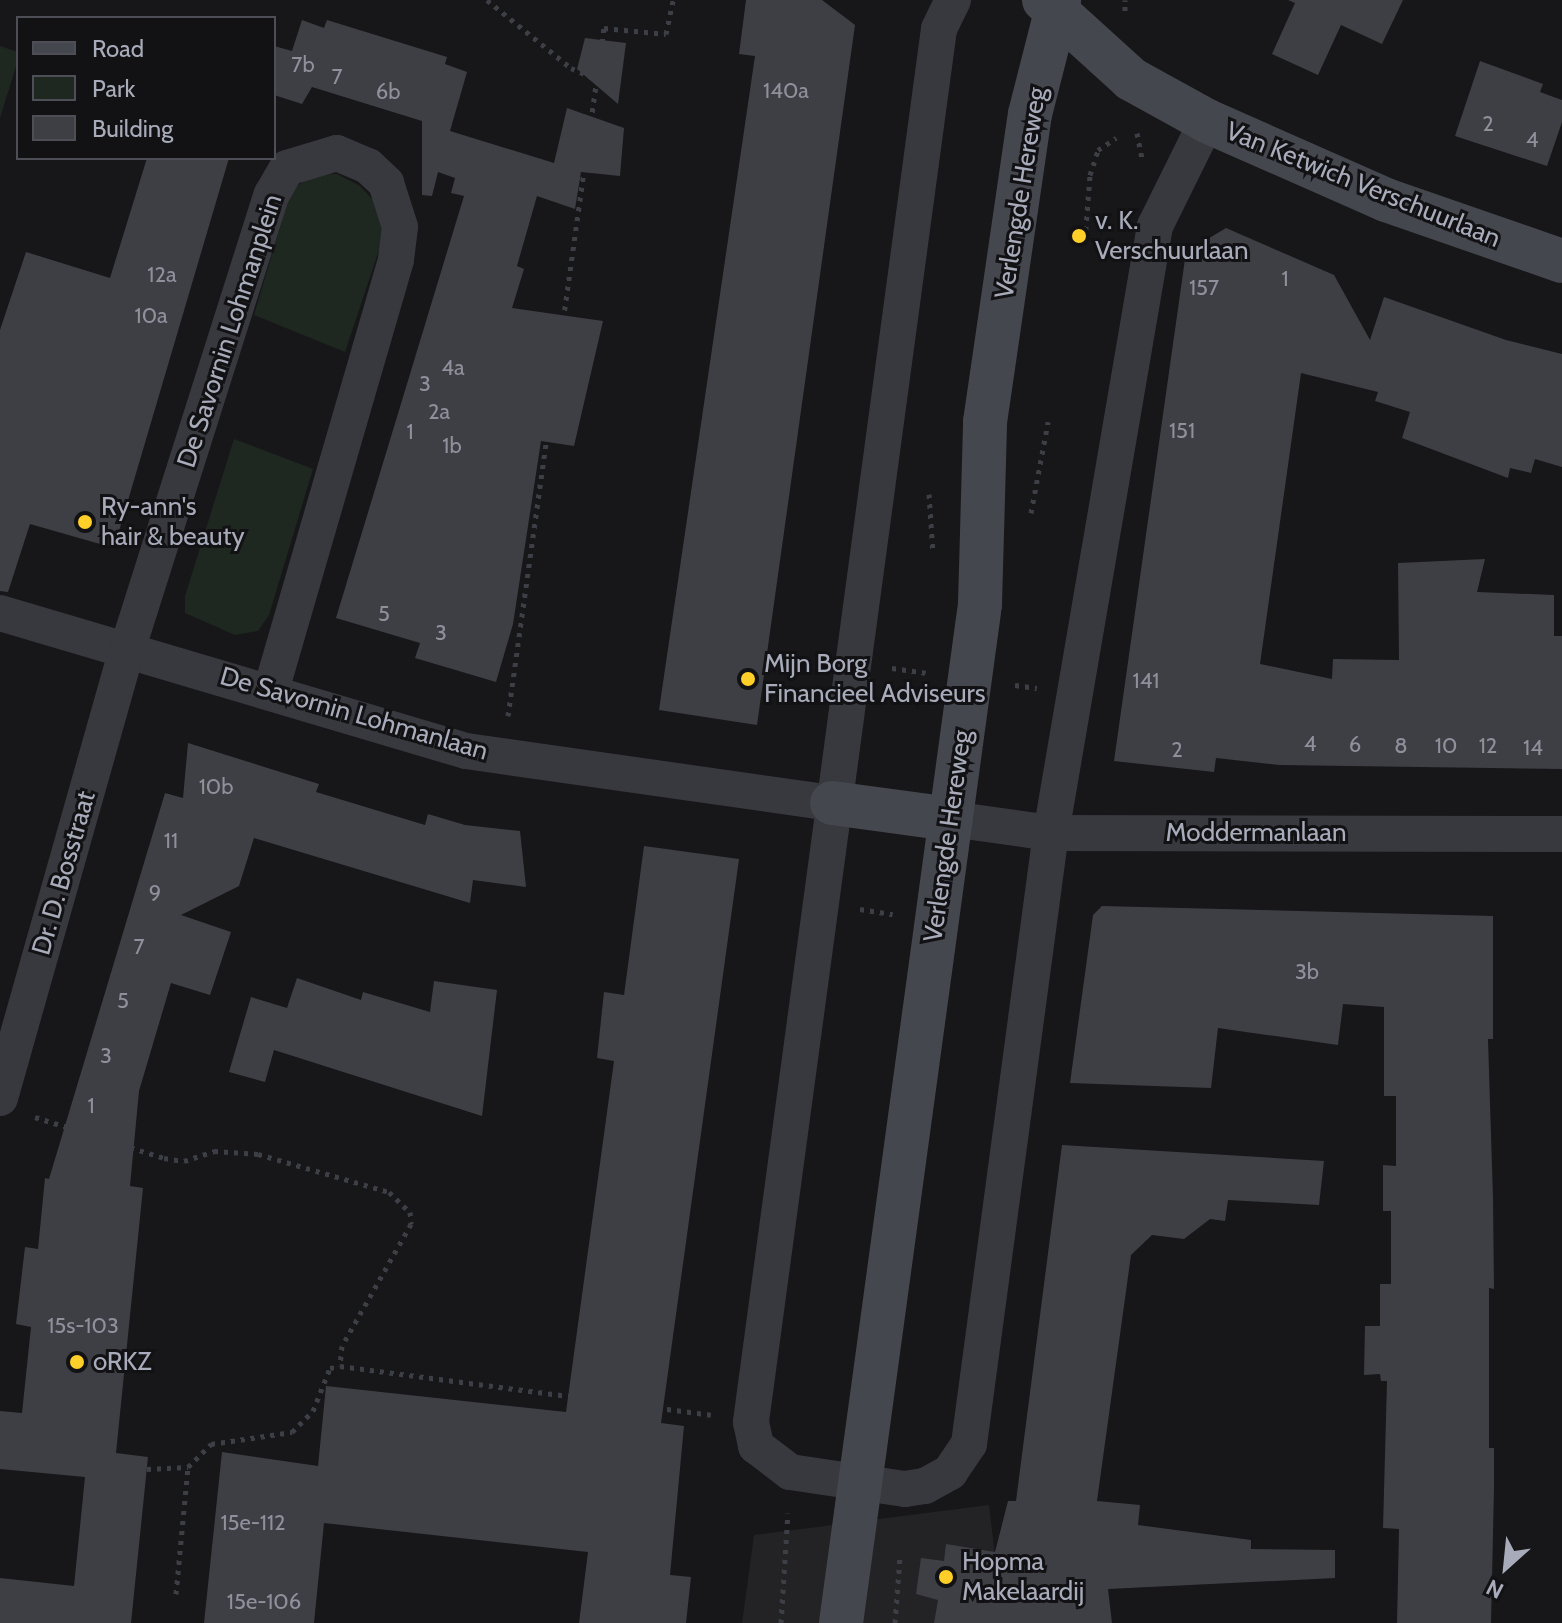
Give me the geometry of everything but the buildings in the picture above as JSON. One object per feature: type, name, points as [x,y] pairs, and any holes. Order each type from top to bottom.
[{"type":"main road","name":"Van Ketwich Verschuurlaan","points":[[1053,4],[1131,79],[1207,121],[1386,200],[1562,261]]},
{"type":"main road","name":"Verlengde Hereweg","points":[[841,1623],[980,604],[985,422],[1030,114],[1053,4]]},
{"type":"main road","name":"De Savornin Lohmanlaan","points":[[832,803],[951,819]]},
{"type":"street","points":[[953,0],[939,29],[832,803],[751,1422],[756,1446],[773,1464],[790,1472],[858,1483],[925,1486],[950,1472],[969,1444],[1051,833],[1155,226],[1207,121]]},
{"type":"street","name":"De Savornin Lohmanplein","points":[[128,647],[272,194],[287,168],[337,153],[368,166],[386,183],[400,227],[396,260],[271,691]]},
{"type":"street","name":"De Savornin Lohmanlaan","points":[[0,613],[128,647],[466,751],[832,803]]},
{"type":"street","name":"Dr. D. Bosstraat","points":[[14,1106],[128,647]]},
{"type":"street","name":"Moddermanlaan","points":[[951,819],[1051,833],[1562,834]]},
{"type":"path","points":[[487,0],[571,68],[598,80]]},
{"type":"path","points":[[502,756],[604,28],[666,34],[673,0]]},
{"type":"path","points":[[1085,240],[1090,175],[1098,150],[1116,138]]},
{"type":"path","points":[[929,494],[934,567]]},
{"type":"path","points":[[924,673],[926,660]]},
{"type":"path","points":[[14,1106],[164,1158],[184,1161],[214,1151],[258,1154],[389,1192],[410,1212],[411,1224],[342,1346],[340,1366]]},
{"type":"path","points":[[176,1594],[188,1467],[211,1444],[292,1432],[306,1422],[330,1368],[340,1366],[751,1422]]},
{"type":"path","points":[[773,1464],[788,1507],[781,1623]]},
{"type":"path","points":[[147,1469],[188,1467]]},
{"type":"path","points":[[895,1623],[900,1553]]},
{"type":"shaded area","points":[[989,1505],[1003,1623],[742,1623],[754,1535]]},
{"type":"green space","points":[[0,46],[16,51],[16,66],[0,118]]},
{"type":"green space","points":[[337,174],[360,186],[374,201],[382,220],[382,241],[345,352],[254,315],[291,191],[312,175]]},
{"type":"green space","points":[[234,439],[313,469],[269,615],[258,631],[235,635],[185,613],[185,596]]},
{"type":"place","name":"v. K. Verschuurlaan","points":[[1079,236]]},
{"type":"place","name":"Ry-ann's hair & beauty","points":[[85,522]]},
{"type":"place","name":"Mijn Borg Financieel Adviseurs","points":[[748,679]]},
{"type":"place","name":"oRKZ","points":[[77,1362]]},
{"type":"place","name":"Hopma Makelaardij","points":[[946,1577]]}]
